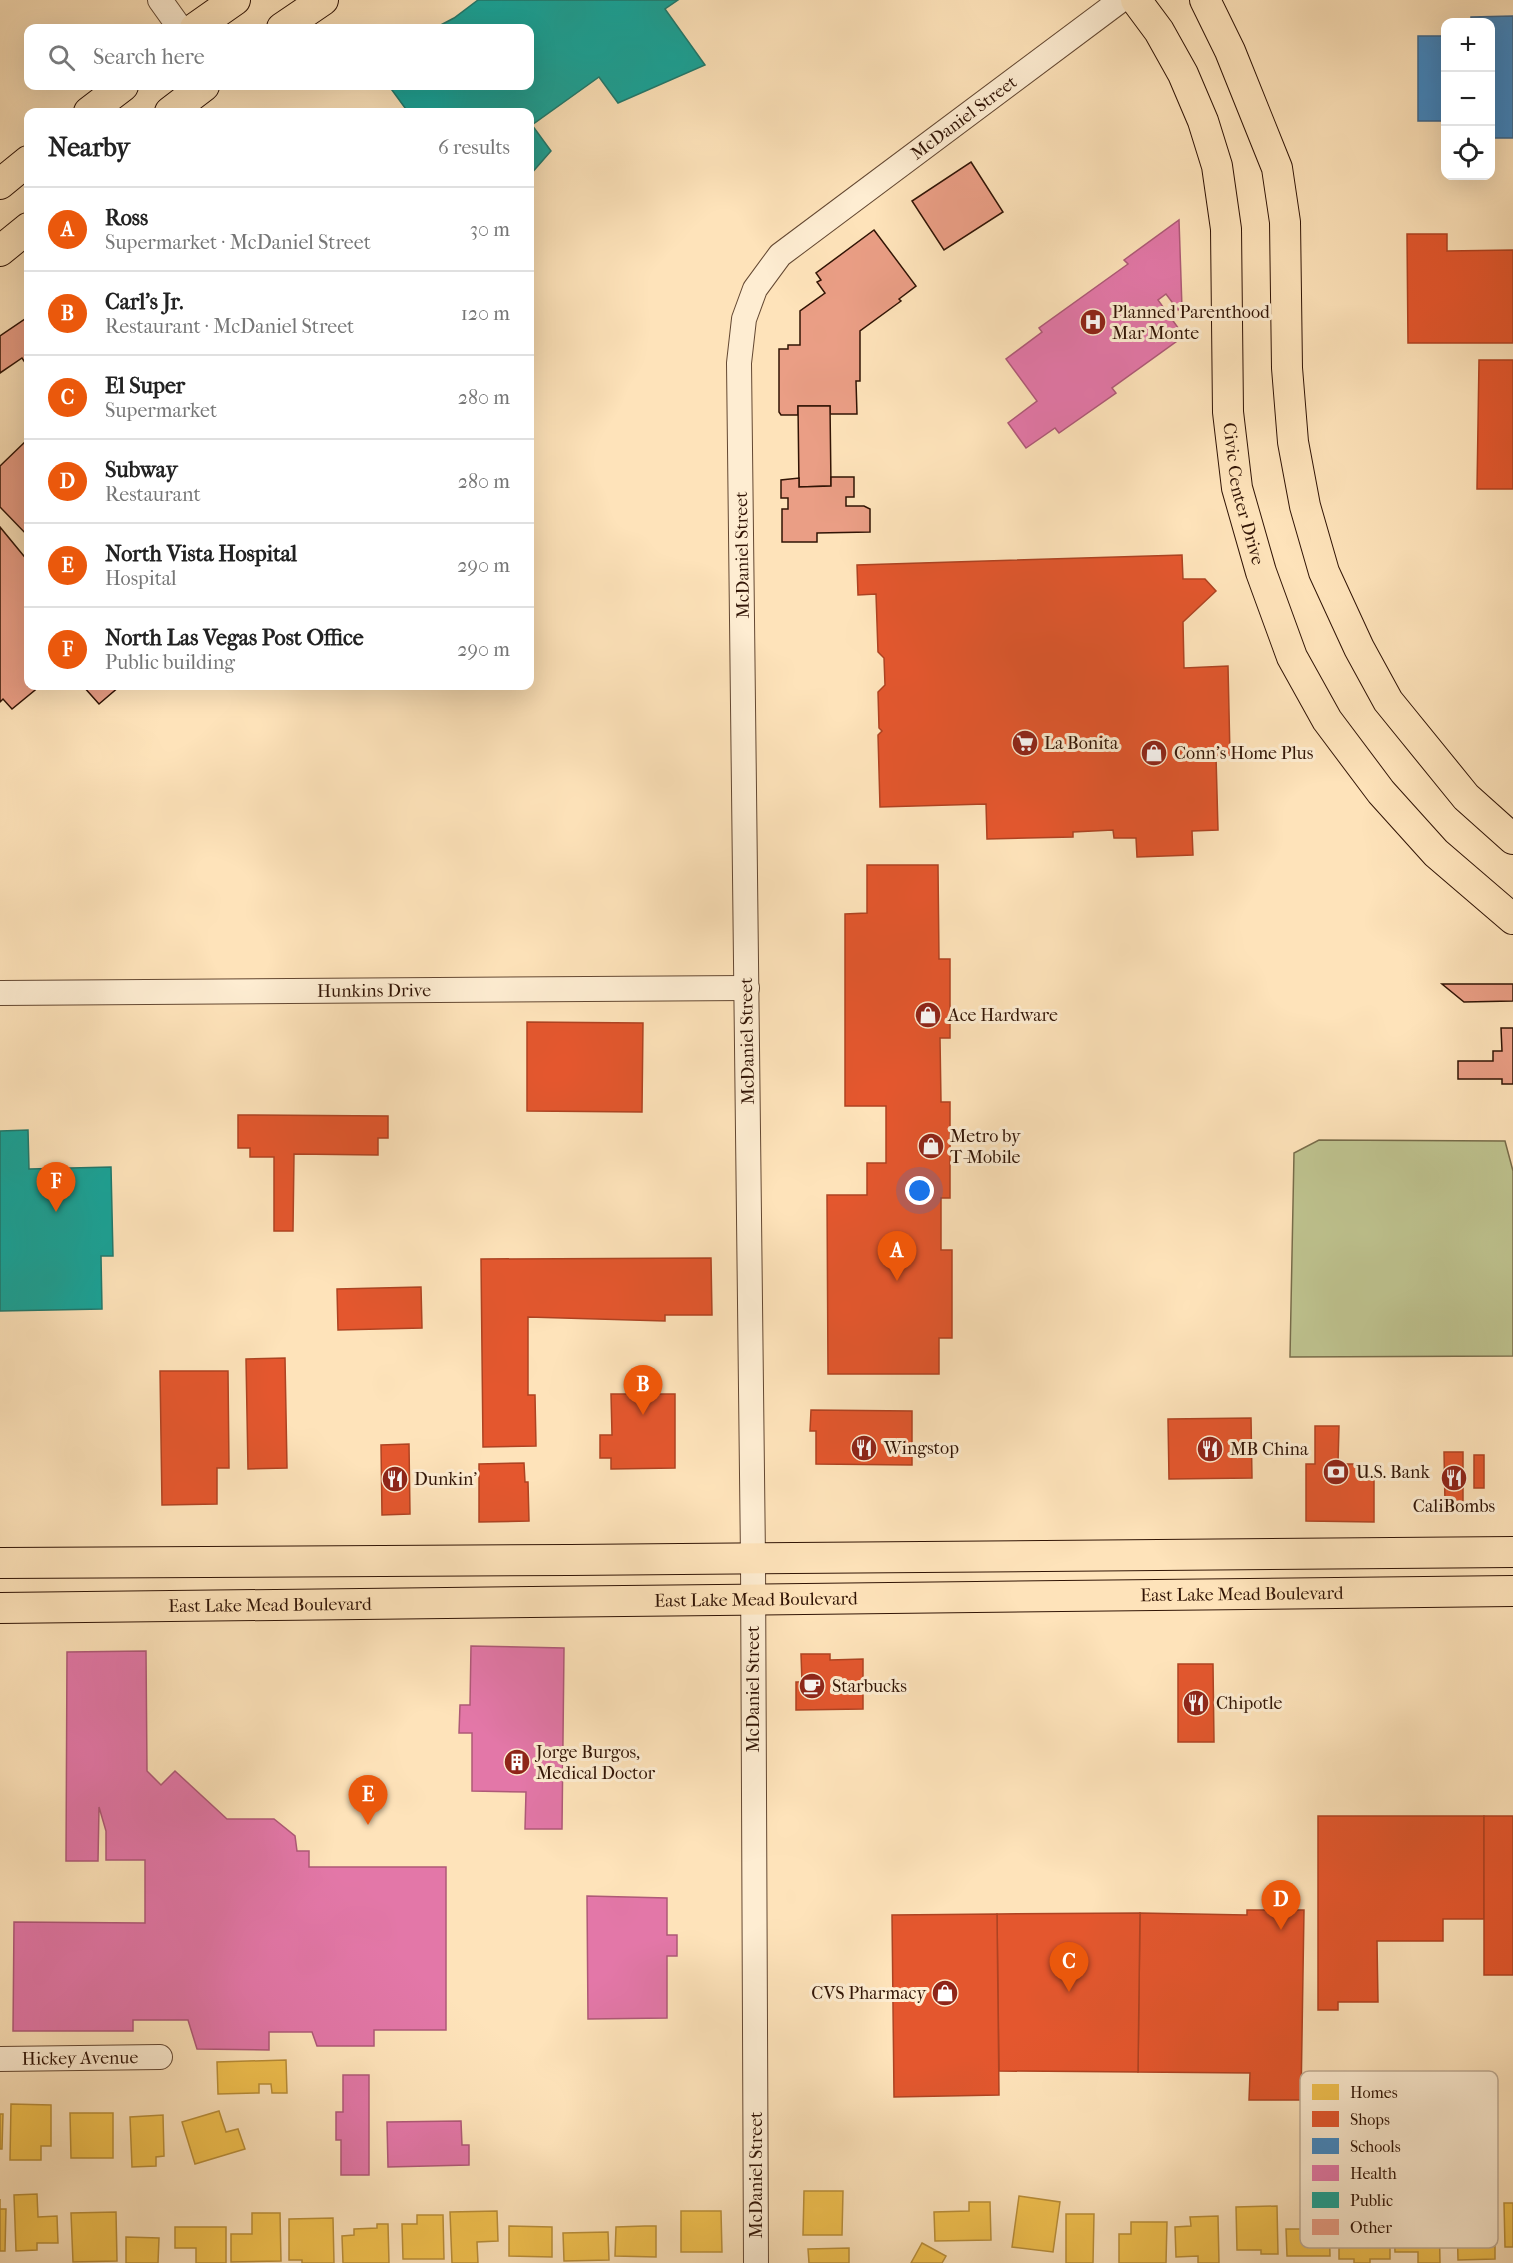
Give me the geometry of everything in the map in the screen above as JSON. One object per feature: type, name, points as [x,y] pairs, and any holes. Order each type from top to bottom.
[{"type":"main road","points":[[201,24],[235,0]]},
{"type":"main road","points":[[288,24],[322,0]]},
{"type":"main road","name":"Civic Center Drive","points":[[1136,0],[1159,31],[1183,74],[1203,121],[1216,166],[1226,229],[1228,412],[1238,488],[1261,572],[1292,657],[1327,720],[1381,792],[1436,853],[1513,919]]},
{"type":"main road","points":[[1181,0],[1205,33],[1230,51]]},
{"type":"main road","points":[[1205,0],[1230,51],[1277,168],[1285,222],[1287,368],[1293,442],[1305,506],[1324,572],[1359,648],[1388,701],[1466,797],[1513,839]]},
{"type":"main road","points":[[94,108],[118,90]]},
{"type":"main road","points":[[175,108],[199,90]]},
{"type":"main road","points":[[0,184],[24,164]]},
{"type":"main road","points":[[0,251],[24,231]]},
{"type":"main road","points":[[0,1563],[1513,1552]]},
{"type":"main road","points":[[1277,1554],[1278,1594]]},
{"type":"main road","points":[[361,1561],[408,1583],[437,1604]]},
{"type":"main road","name":"East Lake Mead Boulevard","points":[[0,1608],[1513,1591]]},
{"type":"street","points":[[160,0],[177,24]]},
{"type":"street","name":"McDaniel Street","points":[[756,2263],[753,1559],[739,363],[744,319],[755,289],[780,255],[1121,0]]},
{"type":"street","name":"Hunkins Drive","points":[[0,993],[747,988]]},
{"type":"street","name":"Hickey Avenue","points":[[0,2059],[160,2057]]},
{"type":"green space","points":[[1319,1140],[1505,1141],[1513,1171],[1513,1356],[1290,1357],[1294,1153]]},
{"type":"building: Homes","points":[[286,2060],[287,2093],[272,2093],[271,2084],[259,2084],[259,2093],[218,2094],[217,2062]]},
{"type":"building: Homes","points":[[11,2104],[51,2105],[51,2146],[41,2146],[41,2160],[10,2160]]},
{"type":"building: Homes","points":[[219,2111],[226,2132],[238,2129],[245,2149],[195,2164],[182,2122]]},
{"type":"building: Homes","points":[[70,2113],[113,2113],[113,2158],[71,2158]]},
{"type":"building: Homes","points":[[0,2114],[3,2114],[2,2149],[0,2149]]},
{"type":"building: Homes","points":[[163,2115],[164,2156],[156,2157],[156,2166],[132,2167],[130,2117]]},
{"type":"building: Homes","points":[[804,2191],[843,2191],[842,2235],[803,2235]]},
{"type":"building: Homes","points":[[37,2194],[38,2217],[57,2216],[58,2243],[37,2243],[37,2250],[16,2251],[14,2195]]},
{"type":"building: Homes","points":[[1019,2196],[1060,2202],[1053,2252],[1012,2247]]},
{"type":"building: Homes","points":[[969,2202],[990,2202],[991,2240],[935,2241],[934,2212],[969,2211]]},
{"type":"building: Homes","points":[[1504,2203],[1513,2203],[1513,2247],[1505,2247]]},
{"type":"building: Homes","points":[[1277,2206],[1278,2254],[1261,2254],[1261,2250],[1237,2250],[1236,2207]]},
{"type":"building: Homes","points":[[0,2209],[6,2209],[5,2251],[0,2251]]},
{"type":"building: Homes","points":[[497,2211],[498,2241],[477,2242],[478,2263],[452,2263],[450,2212]]},
{"type":"building: Homes","points":[[681,2211],[721,2211],[722,2252],[681,2252]]},
{"type":"building: Homes","points":[[116,2212],[117,2261],[73,2262],[71,2213]]},
{"type":"building: Homes","points":[[252,2213],[280,2213],[281,2261],[231,2262],[231,2234],[252,2234]]},
{"type":"building: Homes","points":[[1066,2214],[1094,2214],[1093,2263],[1066,2263]]},
{"type":"building: Homes","points":[[417,2215],[443,2215],[444,2259],[403,2259],[402,2224],[417,2224]]},
{"type":"building: Homes","points":[[1218,2216],[1219,2263],[1198,2263],[1198,2256],[1176,2257],[1175,2227],[1191,2226],[1190,2217]]},
{"type":"building: Homes","points":[[333,2218],[334,2263],[302,2263],[302,2260],[289,2260],[289,2219]]},
{"type":"building: Homes","points":[[1131,2222],[1167,2222],[1166,2263],[1119,2263],[1119,2234],[1131,2234]]},
{"type":"building: Homes","points":[[377,2224],[388,2224],[389,2263],[343,2263],[342,2236],[354,2235],[354,2229],[377,2228]]},
{"type":"building: Homes","points":[[509,2226],[552,2227],[552,2257],[509,2256]]},
{"type":"building: Homes","points":[[656,2226],[656,2257],[615,2256],[616,2227]]},
{"type":"building: Homes","points":[[175,2227],[226,2227],[226,2263],[196,2263],[196,2248],[175,2248]]},
{"type":"building: Homes","points":[[1286,2229],[1300,2229],[1300,2248],[1330,2248],[1330,2256],[1287,2256]]},
{"type":"building: Homes","points":[[608,2232],[609,2260],[564,2261],[563,2233]]},
{"type":"building: Homes","points":[[126,2237],[159,2238],[158,2263],[126,2263]]},
{"type":"building: Homes","points":[[922,2243],[946,2256],[942,2263],[911,2263]]},
{"type":"building: Homes","points":[[849,2248],[849,2263],[809,2263],[808,2249]]},
{"type":"building: Homes","points":[[1339,2248],[1390,2248],[1390,2259],[1370,2259],[1370,2263],[1354,2263],[1354,2259],[1339,2259]]},
{"type":"building: Homes","points":[[1395,2248],[1440,2248],[1440,2263],[1418,2263],[1418,2252],[1395,2252]]},
{"type":"building: Homes","points":[[1458,2248],[1495,2248],[1495,2259],[1458,2260]]},
{"type":"building: Shops","points":[[1407,234],[1447,234],[1447,251],[1513,250],[1513,343],[1408,343]]},
{"type":"building: Shops","points":[[1479,360],[1513,360],[1513,489],[1477,489]]},
{"type":"building: Shops","points":[[1182,555],[1183,579],[1205,579],[1216,591],[1183,622],[1184,668],[1228,666],[1230,756],[1216,756],[1218,830],[1192,831],[1193,855],[1137,857],[1136,838],[1114,838],[1113,830],[1073,832],[1073,837],[987,839],[986,804],[880,807],[878,735],[882,731],[879,728],[878,692],[885,685],[884,658],[878,652],[876,594],[858,595],[857,565]]},
{"type":"building: Shops","points":[[867,865],[938,865],[939,959],[950,959],[950,1038],[940,1038],[941,1102],[950,1102],[950,1198],[941,1198],[941,1250],[952,1250],[952,1338],[939,1338],[939,1374],[828,1374],[827,1195],[867,1195],[867,1163],[886,1163],[886,1106],[845,1106],[845,914],[867,913]]},
{"type":"building: Shops","points":[[527,1022],[643,1023],[642,1112],[527,1111]]},
{"type":"building: Shops","points":[[238,1115],[388,1116],[388,1138],[378,1138],[378,1155],[294,1154],[293,1231],[274,1231],[274,1157],[250,1157],[250,1148],[238,1148]]},
{"type":"building: Shops","points":[[711,1258],[712,1315],[665,1315],[665,1321],[528,1317],[528,1395],[535,1395],[536,1446],[483,1447],[481,1259]]},
{"type":"building: Shops","points":[[421,1287],[422,1328],[338,1330],[337,1289]]},
{"type":"building: Shops","points":[[285,1358],[287,1468],[248,1469],[246,1359]]},
{"type":"building: Shops","points":[[160,1371],[228,1371],[229,1468],[217,1468],[217,1504],[162,1505]]},
{"type":"building: Shops","points":[[611,1394],[675,1394],[675,1468],[611,1469],[611,1458],[600,1458],[600,1435],[612,1435]]},
{"type":"building: Shops","name":"Wingstop","points":[[811,1410],[912,1411],[912,1465],[816,1464],[816,1431],[810,1431]]},
{"type":"building: Shops","name":"MB China","points":[[1251,1418],[1252,1478],[1169,1479],[1168,1419]]},
{"type":"building: Shops","name":"U.S. Bank","points":[[1315,1426],[1339,1426],[1338,1464],[1366,1464],[1366,1480],[1374,1480],[1374,1522],[1306,1521],[1306,1464],[1315,1464]]},
{"type":"building: Shops","name":"Dunkin'","points":[[409,1444],[410,1514],[382,1515],[381,1445]]},
{"type":"building: Shops","name":"CaliBombs","points":[[1444,1452],[1463,1452],[1463,1503],[1445,1503]]},
{"type":"building: Shops","points":[[1474,1455],[1484,1455],[1484,1488],[1474,1488]]},
{"type":"building: Shops","points":[[524,1463],[525,1482],[528,1482],[529,1521],[479,1522],[479,1464]]},
{"type":"building: Shops","points":[[801,1654],[830,1654],[830,1660],[863,1659],[863,1709],[796,1710],[796,1682],[802,1682]]},
{"type":"building: Shops","name":"Chipotle","points":[[1178,1664],[1213,1664],[1214,1742],[1178,1742]]},
{"type":"building: Shops","points":[[1318,1816],[1484,1816],[1484,1919],[1443,1919],[1443,1941],[1377,1941],[1378,2002],[1338,2002],[1338,2010],[1318,2010]]},
{"type":"building: Shops","points":[[1484,1816],[1513,1816],[1513,1975],[1484,1975]]},
{"type":"building: Shops","points":[[1247,1910],[1304,1910],[1300,2100],[1249,2100],[1250,2073],[1138,2072],[1140,1913],[1247,1915]]},
{"type":"building: Shops","points":[[1140,1913],[1138,2072],[999,2071],[997,1914]]},
{"type":"building: Shops","name":"CVS Pharmacy","points":[[997,1914],[999,2095],[894,2097],[892,1915]]},
{"type":"building: Schools","points":[[1513,16],[1513,138],[1495,138],[1495,18],[1471,17]]},
{"type":"building: Schools","points":[[1418,36],[1441,36],[1441,121],[1418,121]]},
{"type":"building: Health","points":[[1179,220],[1182,308],[1178,310],[1166,294],[1158,300],[1184,336],[1112,388],[1116,393],[1059,433],[1055,428],[1026,448],[1008,423],[1037,401],[1006,359],[1042,332],[1039,328],[1128,264],[1124,260]]},
{"type":"building: Health","name":"Jorge Burgos, Medical Doctor","points":[[471,1646],[564,1648],[562,1829],[525,1829],[526,1792],[472,1791],[472,1733],[459,1733],[460,1705],[470,1705]]},
{"type":"building: Health","points":[[146,1651],[147,1771],[161,1785],[175,1771],[227,1819],[274,1819],[295,1836],[297,1851],[309,1851],[309,1867],[446,1867],[446,2030],[374,2030],[374,2046],[317,2046],[312,2032],[269,2032],[269,2050],[197,2049],[188,2020],[133,2020],[133,2031],[13,2031],[14,1922],[145,1923],[145,1860],[106,1860],[106,1831],[99,1807],[98,1861],[66,1861],[67,1652]]},
{"type":"building: Health","points":[[587,1896],[667,1898],[667,1935],[677,1935],[677,1956],[667,1956],[667,2018],[588,2019]]},
{"type":"building: Health","points":[[343,2075],[369,2075],[369,2175],[341,2175],[341,2140],[336,2140],[336,2112],[343,2112]]},
{"type":"building: Health","points":[[461,2121],[462,2145],[469,2145],[469,2165],[388,2167],[387,2122]]},
{"type":"building: Public","points":[[478,0],[678,0],[665,9],[705,65],[618,103],[599,77],[534,124],[534,108],[405,108],[392,90],[534,90],[534,24],[443,24]]},
{"type":"building: Public","points":[[534,128],[551,151],[534,170]]},
{"type":"building: Public","points":[[28,1130],[29,1169],[111,1167],[113,1256],[101,1256],[102,1309],[0,1311],[0,1131]]},
{"type":"building: Other","points":[[971,162],[1003,212],[944,250],[912,201]]},
{"type":"building: Other","points":[[874,230],[916,286],[899,299],[901,301],[860,331],[860,381],[856,381],[857,414],[830,414],[830,406],[798,406],[798,415],[781,415],[779,412],[779,349],[788,349],[788,345],[800,345],[800,311],[825,293],[817,282],[821,280],[816,273]]},
{"type":"building: Other","points":[[24,320],[24,361],[22,358],[0,373],[0,336]]},
{"type":"building: Other","points":[[798,406],[830,406],[831,486],[799,487]]},
{"type":"building: Other","points":[[24,443],[24,532],[0,507],[0,466]]},
{"type":"building: Other","points":[[831,477],[854,477],[854,497],[846,497],[846,506],[864,506],[870,509],[870,532],[817,533],[817,542],[782,542],[782,509],[788,509],[788,498],[781,498],[781,480],[799,478],[799,487],[831,486]]},
{"type":"building: Other","points":[[0,527],[24,556],[24,690],[35,690],[12,709],[3,699],[0,702]]},
{"type":"building: Other","points":[[87,690],[115,690],[99,704]]},
{"type":"building: Other","points":[[1442,984],[1513,984],[1513,1001],[1464,1002]]},
{"type":"building: Other","points":[[1501,1028],[1513,1028],[1513,1084],[1502,1084],[1502,1079],[1458,1079],[1458,1061],[1493,1061],[1493,1051],[1502,1051]]},
{"type":"place","name":"Planned Parenthood Mar Monte","points":[[1093,322]]},
{"type":"place","name":"La Bonita","points":[[1025,743]]},
{"type":"place","name":"Conn's Home Plus","points":[[1154,753]]},
{"type":"place","name":"Ace Hardware","points":[[928,1015]]},
{"type":"place","name":"Metro by T-Mobile","points":[[931,1146]]},
{"type":"place","name":"North Las Vegas Post Office","points":[[56,1212]]},
{"type":"place","name":"Ross","points":[[897,1281]]},
{"type":"place","name":"Carl's Jr.","points":[[643,1415]]},
{"type":"place","name":"Wingstop","points":[[864,1448]]},
{"type":"place","name":"MB China","points":[[1210,1449]]},
{"type":"place","name":"U.S. Bank","points":[[1336,1472]]},
{"type":"place","name":"CaliBombs","points":[[1454,1478]]},
{"type":"place","name":"Dunkin'","points":[[395,1479]]},
{"type":"place","name":"Starbucks","points":[[812,1686]]},
{"type":"place","name":"Chipotle","points":[[1196,1703]]},
{"type":"place","name":"Jorge Burgos, Medical Doctor","points":[[517,1762]]},
{"type":"place","name":"North Vista Hospital","points":[[368,1825]]},
{"type":"place","name":"Subway","points":[[1281,1930]]},
{"type":"place","name":"El Super","points":[[1069,1992]]},
{"type":"place","name":"CVS Pharmacy","points":[[945,1993]]}]
